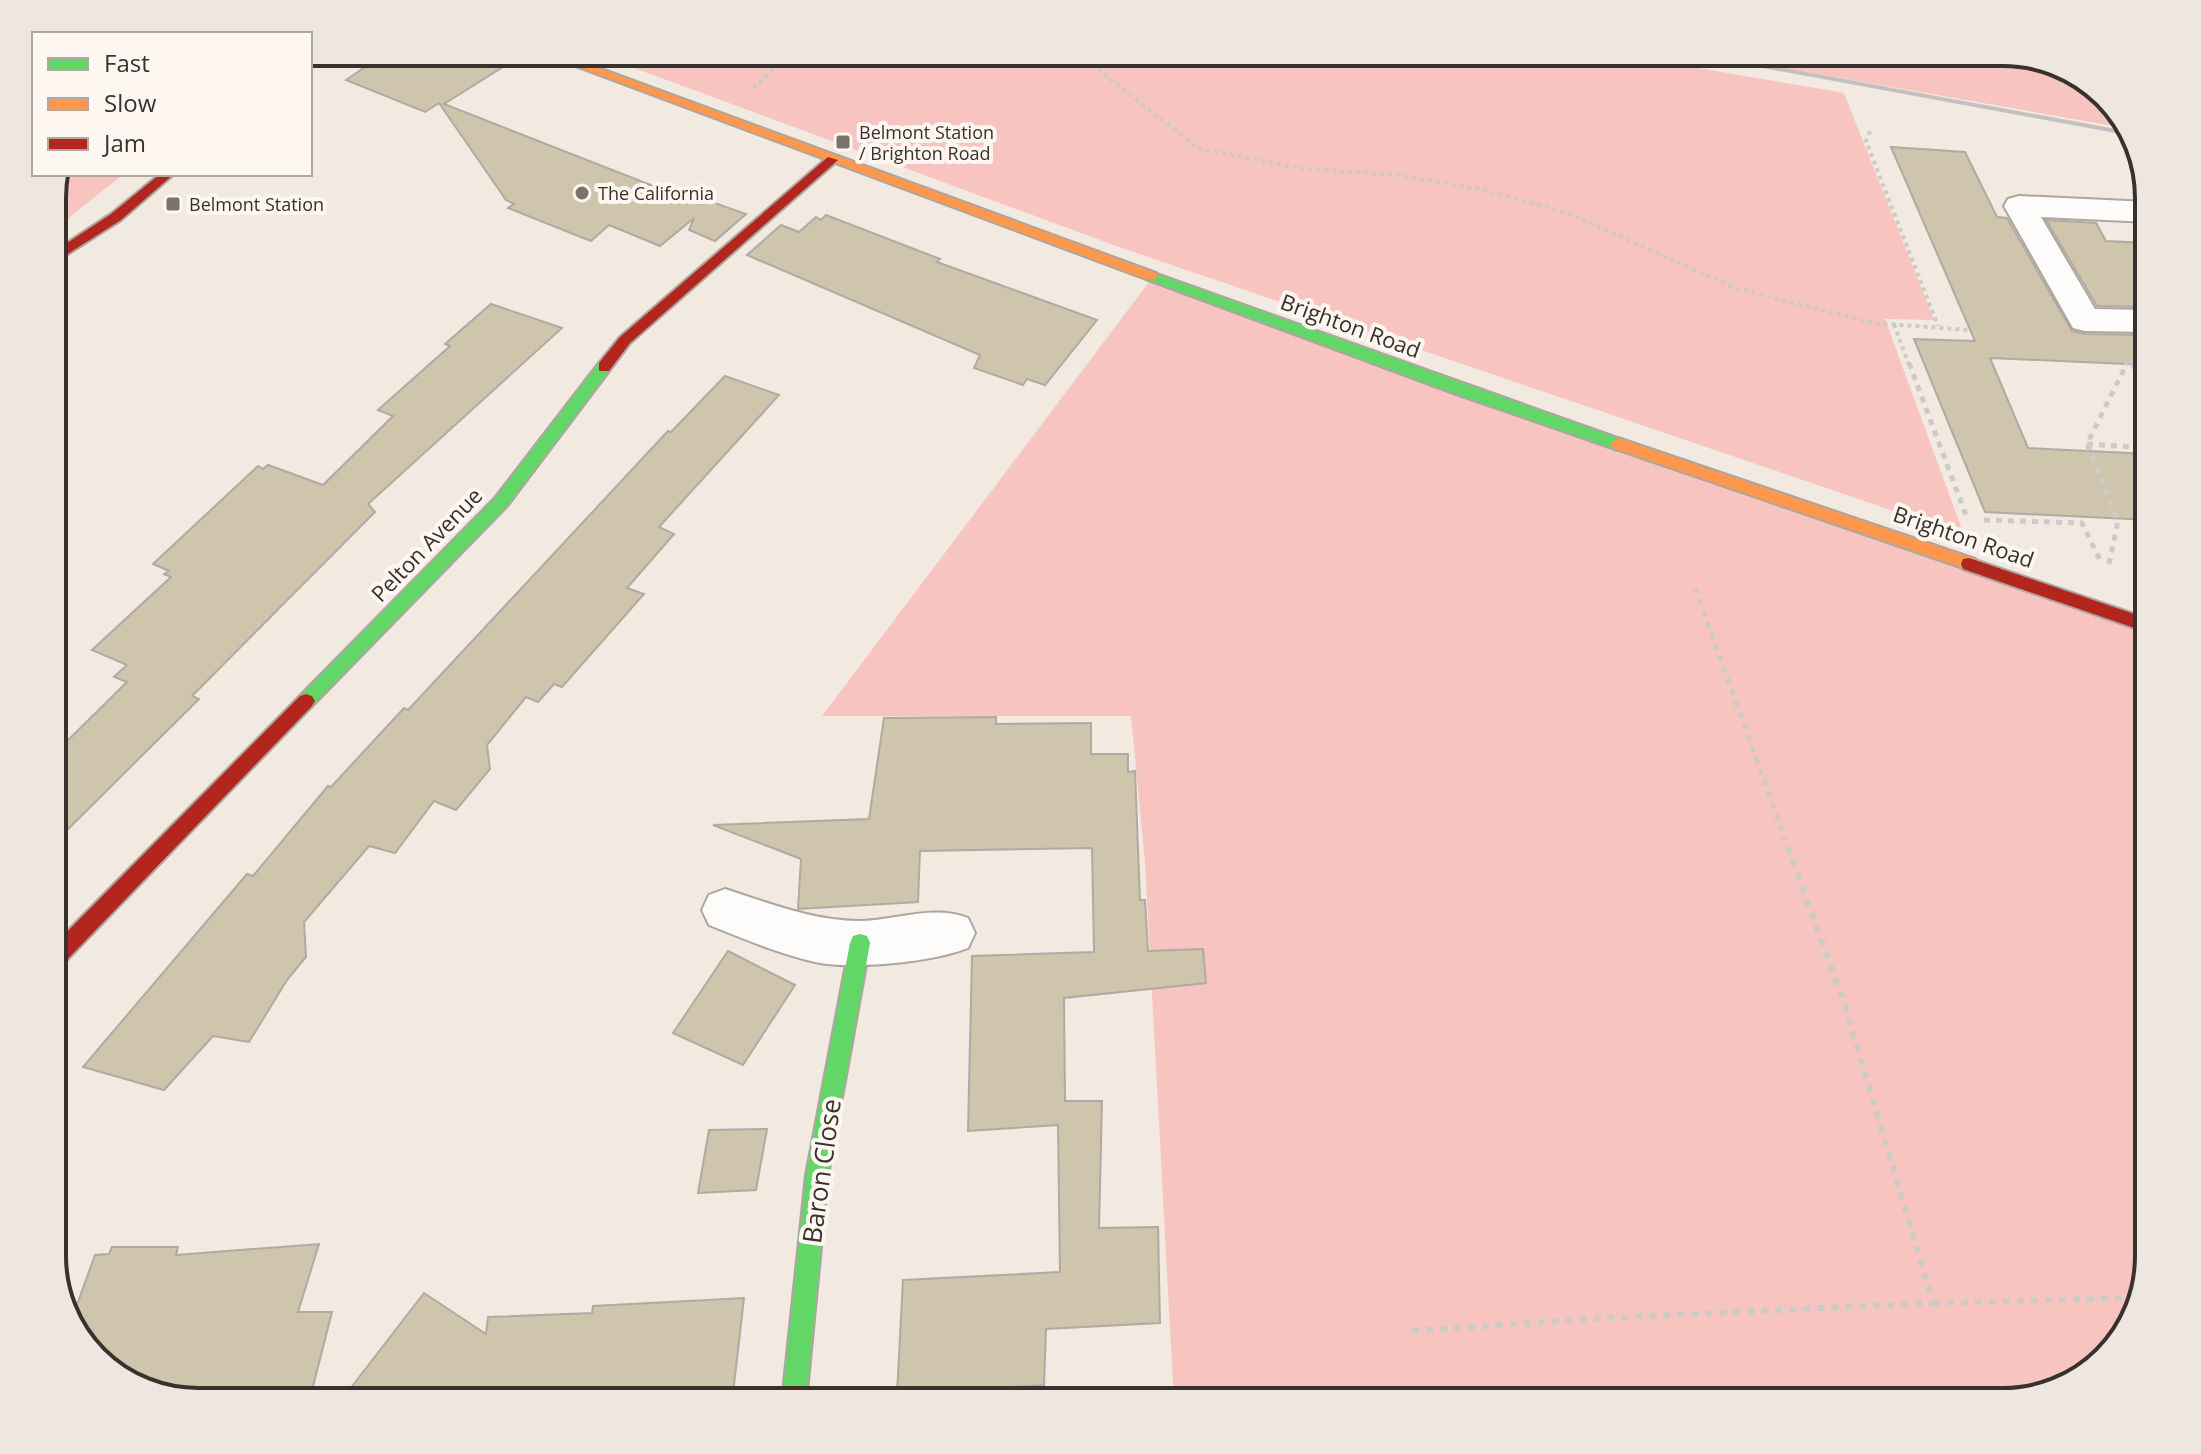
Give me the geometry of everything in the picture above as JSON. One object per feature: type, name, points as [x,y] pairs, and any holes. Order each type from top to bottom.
[{"type":"main road","name":"Brighton Road","points":[[581,66],[1461,390],[2135,621]]},
{"type":"main road","name":"Pelton Avenue","points":[[66,947],[501,502],[625,340],[832,160]]},
{"type":"main road","points":[[66,251],[116,217],[166,176]]},
{"type":"main road","name":"Baron Close","points":[[795,1388],[817,1175],[860,943]]},
{"type":"street","points":[[2135,211],[2019,206],[2085,320],[2135,321]]},
{"type":"street","points":[[725,910],[815,940],[860,943],[952,933]]},
{"type":"path","points":[[1093,66],[1198,148],[1299,168],[1397,175],[1479,189],[1565,212],[1735,288],[1873,323],[1970,330]]},
{"type":"path","points":[[1870,131],[1866,141],[1938,326]]},
{"type":"path","points":[[1894,324],[1968,520]]},
{"type":"path","points":[[1982,520],[2082,523],[2107,574],[2118,521],[2087,444],[2129,359]]},
{"type":"path","points":[[2087,444],[2135,447]]},
{"type":"path","points":[[1695,588],[1846,1009],[1933,1303]]},
{"type":"path","points":[[1412,1331],[1603,1318],[1933,1303],[2127,1298]]},
{"type":"shaded area","points":[[629,66],[1687,66],[1844,93],[1934,320],[1885,319],[1964,535],[1119,247]]},
{"type":"shaded area","points":[[1772,66],[2003,66],[2029,69],[2076,88],[2113,126]]},
{"type":"shaded area","points":[[69,176],[121,176],[66,220]]},
{"type":"shaded area","points":[[1152,278],[2135,621],[2135,1256],[2130,1290],[2121,1314],[2113,1329],[2090,1355],[2053,1378],[2020,1387],[1173,1388],[1145,863],[1131,716],[822,716]]},
{"type":"building","name":"The California","points":[[366,66],[505,66],[444,104],[699,204],[701,198],[746,214],[715,241],[689,230],[694,218],[660,246],[609,225],[591,241],[508,208],[514,204],[506,200],[439,103],[425,112],[346,80]]},
{"type":"building","points":[[1891,147],[1965,152],[1997,217],[2007,218],[2072,331],[2135,335],[2135,364],[1990,358],[2028,448],[2135,453],[2135,519],[1985,512],[1914,339],[1975,341]]},
{"type":"building","points":[[826,215],[940,259],[937,262],[1097,320],[1045,385],[1027,379],[1023,385],[974,368],[980,355],[747,255],[781,225],[799,232],[816,217],[821,220]]},
{"type":"building","points":[[2046,220],[2096,223],[2106,241],[2135,242],[2135,307],[2097,306]]},
{"type":"building","points":[[491,304],[562,328],[368,504],[375,512],[192,696],[199,699],[66,831],[66,742],[127,682],[114,677],[127,665],[92,650],[171,577],[164,574],[169,571],[153,564],[258,466],[263,469],[268,465],[323,485],[393,416],[378,410],[450,346],[445,344]]},
{"type":"building","points":[[725,376],[779,395],[659,527],[674,534],[627,588],[644,594],[562,687],[554,684],[538,702],[526,697],[487,745],[490,769],[456,810],[434,801],[395,853],[369,846],[304,922],[306,957],[287,980],[249,1042],[213,1036],[164,1090],[83,1067],[247,874],[253,876],[328,786],[331,787],[404,708],[408,710],[668,431],[671,432]]},
{"type":"building","points":[[996,717],[996,724],[1091,723],[1091,754],[1128,754],[1128,772],[1135,771],[1140,900],[1145,900],[1148,951],[1203,949],[1206,983],[1064,998],[1065,1101],[1102,1101],[1099,1228],[1158,1227],[1160,1323],[1046,1329],[1044,1385],[897,1388],[903,1280],[1060,1272],[1058,1125],[968,1131],[972,956],[1094,952],[1092,848],[920,851],[918,902],[798,909],[801,859],[713,825],[869,819],[884,718]]},
{"type":"building","points":[[728,951],[795,985],[743,1065],[673,1033]]},
{"type":"building","points":[[767,1129],[756,1190],[698,1193],[709,1130]]},
{"type":"building","points":[[319,1244],[298,1312],[332,1312],[313,1388],[198,1388],[172,1385],[140,1374],[111,1355],[84,1322],[77,1306],[95,1255],[109,1254],[112,1247],[178,1247],[176,1255]]},
{"type":"building","points":[[424,1293],[486,1334],[488,1317],[592,1313],[593,1306],[744,1298],[734,1388],[351,1388]]},
{"type":"railway","points":[[1763,66],[2116,131]]},
{"type":"traffic: fast","points":[[1151,276],[1618,444]]},
{"type":"traffic: fast","points":[[306,701],[501,502],[604,367]]},
{"type":"traffic: fast","points":[[795,1388],[817,1175],[860,943]]},
{"type":"traffic: slow","points":[[582,66],[1151,276]]},
{"type":"traffic: slow","points":[[1618,444],[1969,564]]},
{"type":"traffic: jam","points":[[604,367],[625,340],[832,160]]},
{"type":"traffic: jam","points":[[66,251],[116,217],[166,176]]},
{"type":"traffic: jam","points":[[1969,564],[2135,621]]},
{"type":"traffic: jam","points":[[66,947],[306,701]]},
{"type":"place","name":"Belmont Station / Brighton Road","points":[[843,142]]},
{"type":"place","name":"The California","points":[[582,193]]},
{"type":"place","name":"Belmont Station","points":[[173,204]]}]
